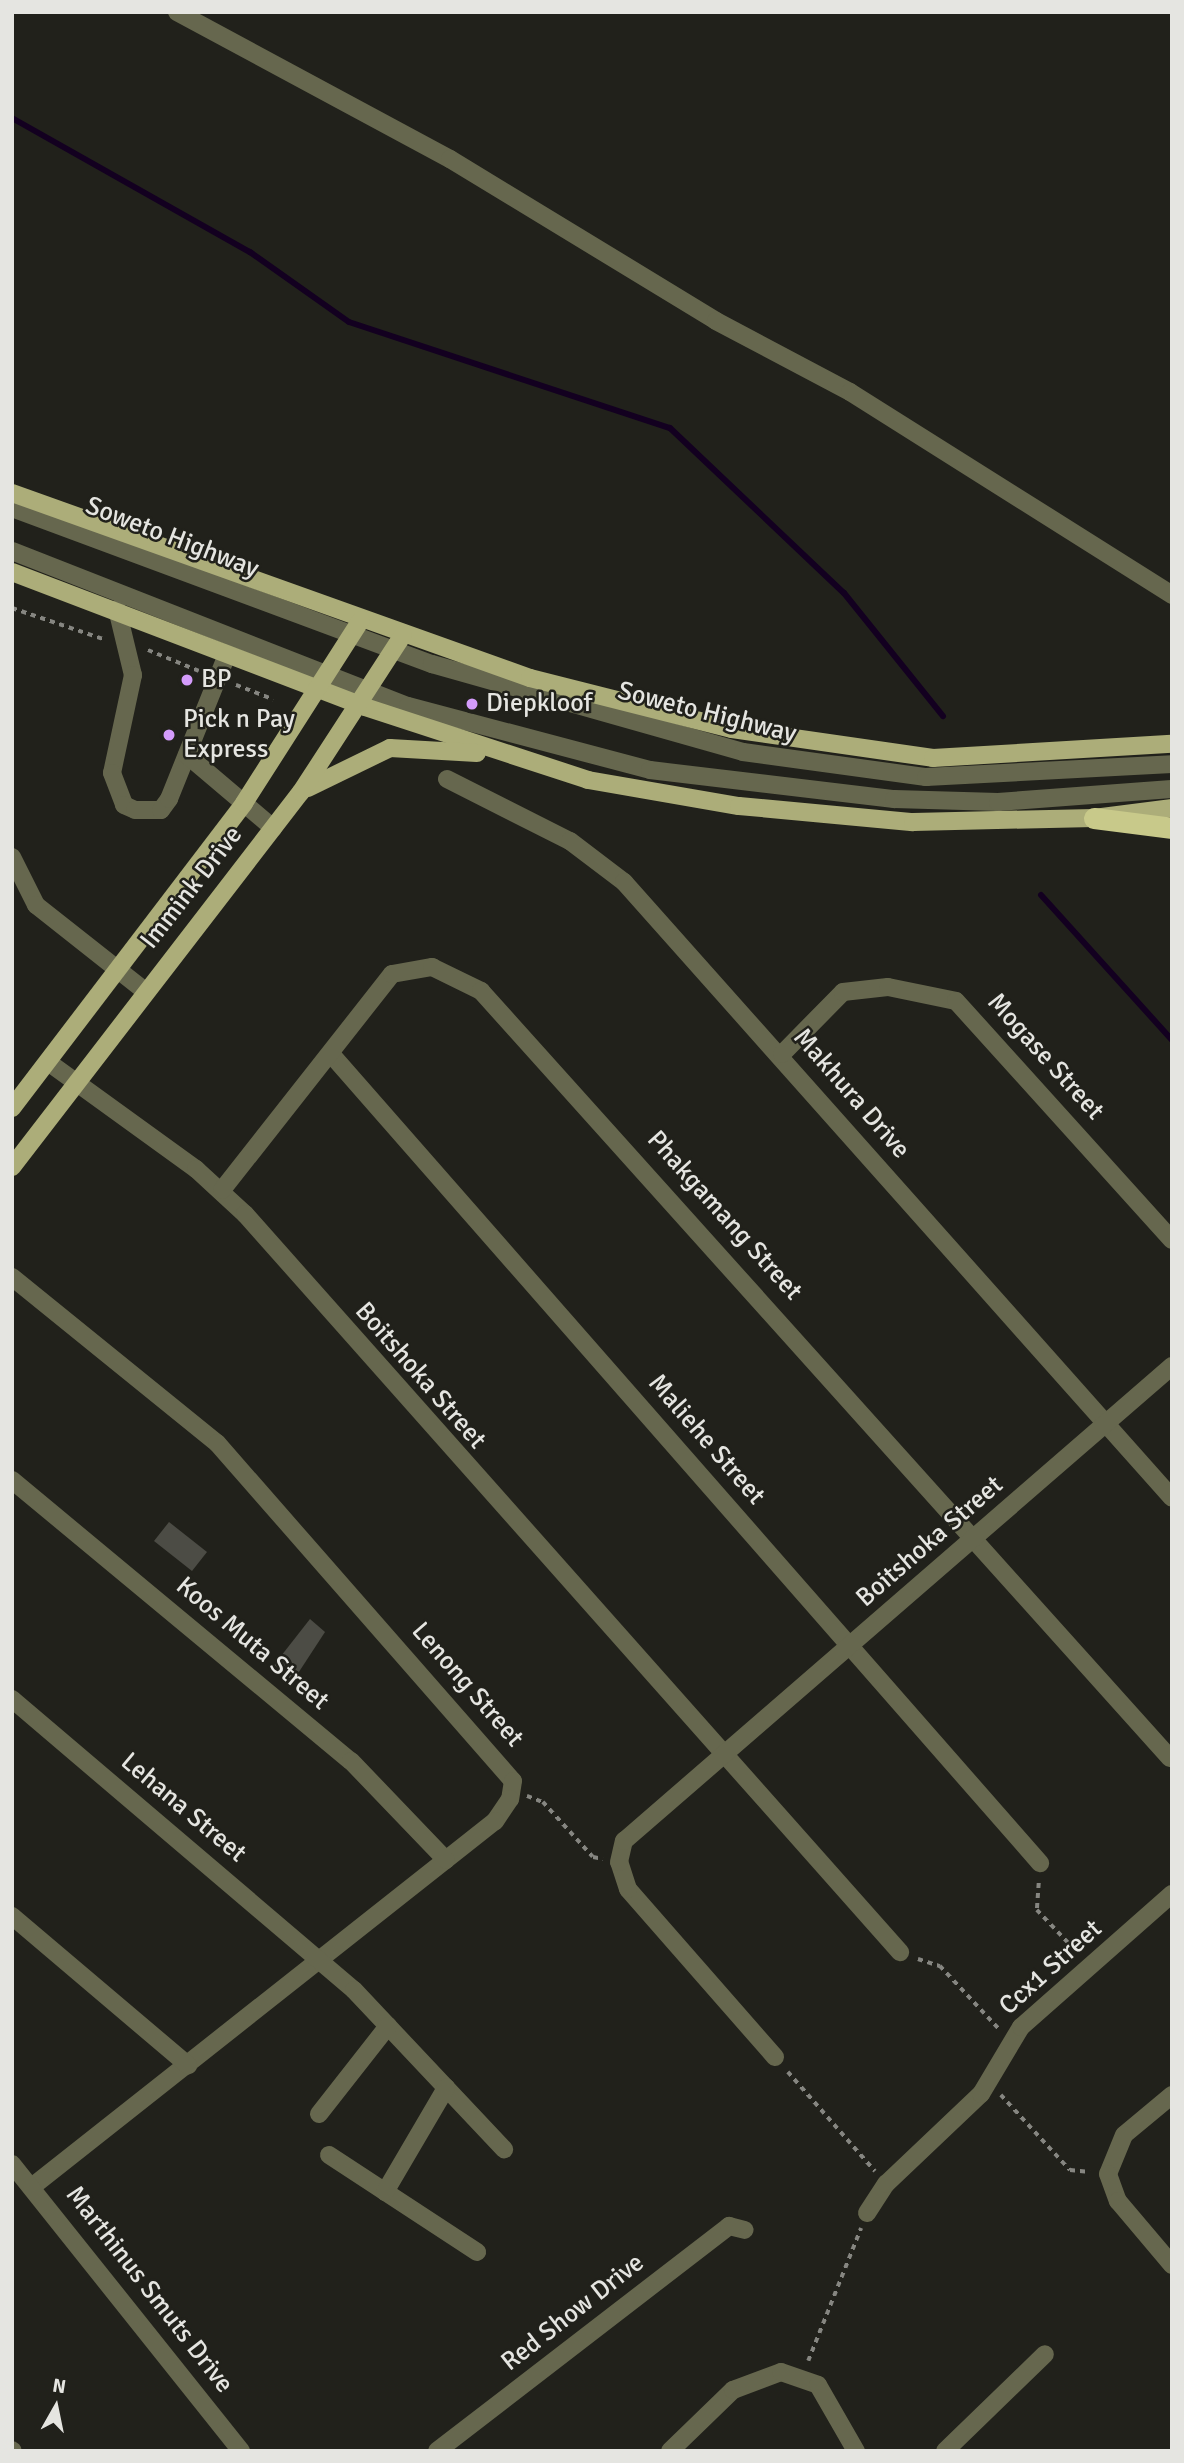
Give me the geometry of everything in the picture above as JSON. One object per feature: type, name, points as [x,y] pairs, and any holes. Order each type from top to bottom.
[{"type":"highway","points":[[1094,818],[1172,828]]},
{"type":"main road","name":"Soweto Highway","points":[[12,493],[399,643],[542,682],[810,745],[970,758],[1172,744]]},
{"type":"main road","points":[[12,572],[228,652],[322,681],[528,762]]},
{"type":"main road","name":"Immink Drive","points":[[12,1108],[115,968],[244,803],[356,628]]},
{"type":"main road","name":"Immink Drive","points":[[12,1167],[301,792],[366,698],[399,643]]},
{"type":"main road","points":[[301,792],[390,748],[434,747],[528,762],[674,797],[788,813],[913,822],[1094,818],[1172,808]]},
{"type":"street","points":[[177,12],[450,159],[716,321],[850,392],[1172,596]]},
{"type":"street","name":"Soweto Highway","points":[[12,508],[356,628]]},
{"type":"street","points":[[12,551],[322,681]]},
{"type":"street","points":[[117,609],[125,645],[131,702],[112,773],[124,805],[161,810],[187,755],[228,652]]},
{"type":"street","name":"Soweto Highway","points":[[399,643],[533,696],[743,752],[871,774],[1057,775],[1172,764]]},
{"type":"street","points":[[366,698],[570,752],[793,792],[998,802],[1172,789]]},
{"type":"street","points":[[187,755],[273,828]]},
{"type":"street","name":"Makhura Drive","points":[[447,779],[604,863],[782,1054],[1172,1498]]},
{"type":"street","points":[[12,857],[36,905],[145,991]]},
{"type":"street","name":"Phakgamang Street","points":[[222,1190],[331,1054],[373,995],[405,968],[432,967],[489,996],[977,1537],[1170,1758]]},
{"type":"street","name":"Mogase Street","points":[[782,1054],[843,992],[888,987],[957,1001],[1172,1240]]},
{"type":"street","name":"Maliehe Street","points":[[331,1054],[1040,1863]]},
{"type":"street","name":"Boitshoka Street","points":[[48,1062],[222,1190],[723,1757],[900,1952]]},
{"type":"street","name":"Lenong Street","points":[[12,1277],[216,1443],[502,1764],[512,1791],[495,1821],[33,2186]]},
{"type":"street","name":"Boitshoka Street","points":[[619,1862],[633,1831],[723,1757],[1172,1366]]},
{"type":"street","name":"Koos Muta Street","points":[[13,1483],[351,1761],[446,1860]]},
{"type":"street","name":"Lehana Street","points":[[12,1699],[234,1886],[314,1962],[388,2026],[503,2149]]},
{"type":"street","points":[[619,1862],[628,1889],[775,2057]]},
{"type":"street","name":"Ccx1 Street","points":[[867,2213],[886,2183],[990,2084],[1010,2040],[1172,1894]]},
{"type":"street","points":[[12,1916],[188,2065]]},
{"type":"street","points":[[319,2114],[388,2026]]},
{"type":"street","points":[[386,2192],[446,2088]]},
{"type":"street","points":[[1172,2095],[1124,2135],[1108,2174],[1118,2201],[1172,2265]]},
{"type":"street","points":[[329,2155],[477,2252]]},
{"type":"street","name":"Marthinus Smuts Drive","points":[[12,2164],[33,2186],[241,2451]]},
{"type":"street","name":"Red Show Drive","points":[[437,2451],[729,2226],[745,2230]]},
{"type":"street","points":[[945,2451],[1045,2354]]},
{"type":"street","points":[[670,2451],[749,2381],[781,2372],[803,2375],[830,2398],[856,2451]]},
{"type":"path","points":[[12,608],[125,645],[273,699]]},
{"type":"path","points":[[512,1791],[543,1802],[593,1857],[619,1862]]},
{"type":"path","points":[[1040,1863],[1037,1910],[1090,1967]]},
{"type":"path","points":[[900,1952],[940,1966],[1010,2040]]},
{"type":"path","points":[[775,2057],[886,2183]]},
{"type":"path","points":[[990,2084],[1070,2170],[1108,2174]]},
{"type":"path","points":[[803,2375],[867,2213]]},
{"type":"building","points":[[169,1522],[207,1552],[192,1571],[154,1541]]},
{"type":"building","points":[[310,1619],[325,1632],[293,1681],[274,1665]]},
{"type":"waterway","points":[[12,118],[250,252],[349,322],[670,428],[844,593],[943,716]]},
{"type":"waterway","points":[[1041,895],[1172,1040]]},
{"type":"place","name":"BP","points":[[187,680]]},
{"type":"place","name":"Diepkloof","points":[[472,704]]},
{"type":"place","name":"Pick n Pay Express","points":[[169,735]]}]
